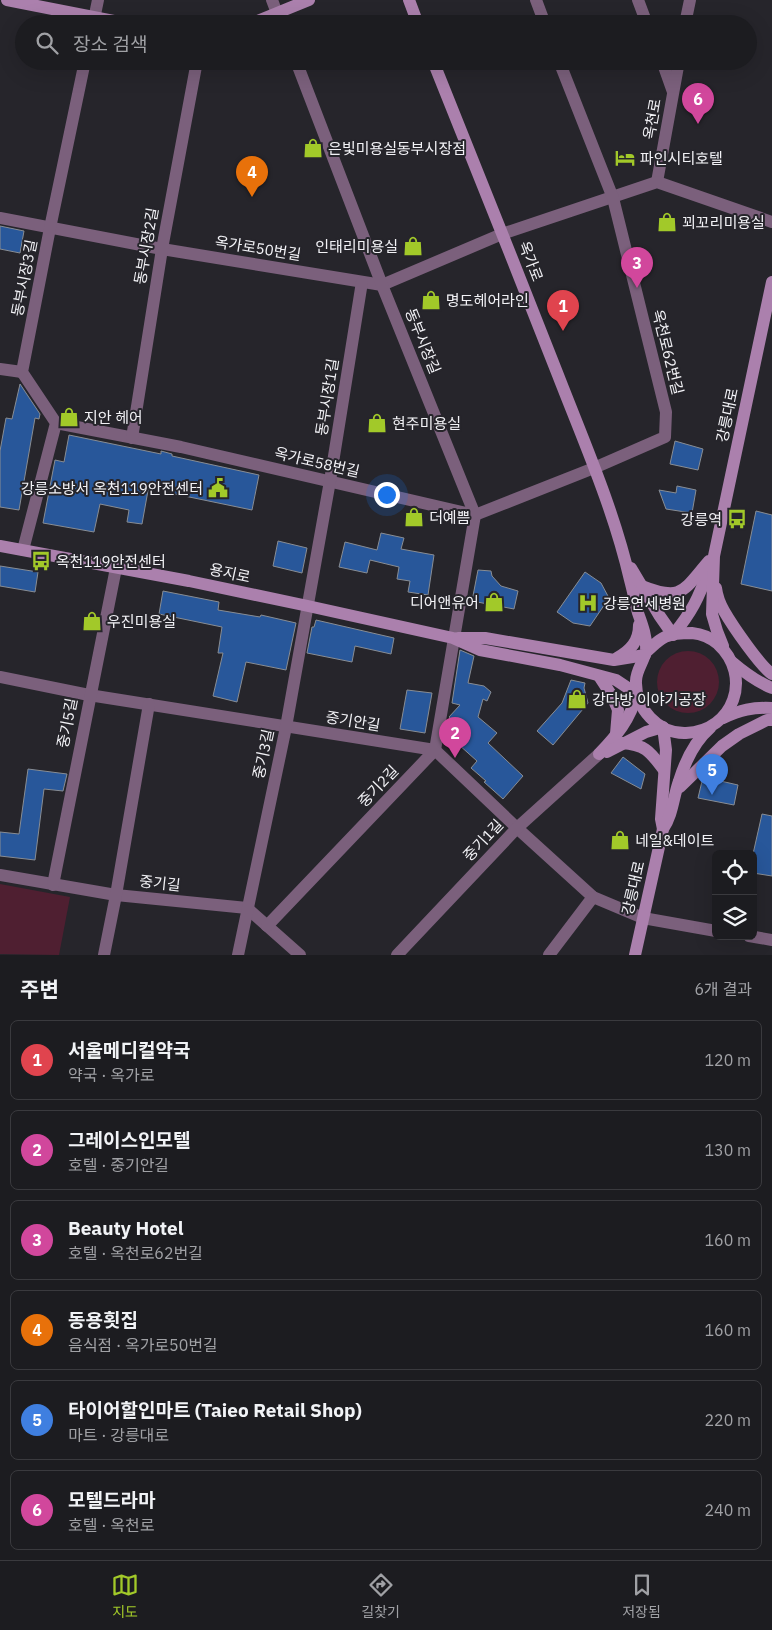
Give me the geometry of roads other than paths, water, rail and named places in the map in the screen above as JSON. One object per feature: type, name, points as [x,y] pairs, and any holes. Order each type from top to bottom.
[{"type":"street","points":[[7,0],[72,15]]},
{"type":"street","points":[[95,15],[98,0]]},
{"type":"street","points":[[272,0],[278,15]]},
{"type":"street","points":[[284,15],[309,0]]},
{"type":"street","points":[[409,0],[415,15]]},
{"type":"street","points":[[536,0],[542,15]]},
{"type":"street","points":[[638,0],[644,15]]},
{"type":"street","points":[[687,15],[690,0]]},
{"type":"street","name":"동부시장3길","points":[[22,372],[50,228],[84,70]]},
{"type":"street","name":"동부시장2길","points":[[132,438],[162,249],[195,70]]},
{"type":"street","name":"동부시장길","points":[[299,70],[382,285],[475,515]]},
{"type":"street","name":"옥가로","points":[[437,70],[594,468],[625,559]]},
{"type":"street","name":"옥천로62번길","points":[[563,70],[613,198],[666,412],[665,437],[594,468]]},
{"type":"street","name":"옥천로","points":[[665,70],[673,92]]},
{"type":"street","name":"옥천로","points":[[657,182],[677,70]]},
{"type":"street","points":[[382,285],[502,234],[657,182],[772,222]]},
{"type":"street","name":"옥가로50번길","points":[[0,218],[162,249],[382,285]]},
{"type":"street","name":"동부시장1길","points":[[308,606],[362,282]]},
{"type":"street","name":"강릉대로","points":[[714,556],[772,282]]},
{"type":"street","points":[[0,369],[22,372],[56,423],[23,550]]},
{"type":"street","name":"옥가로58번길","points":[[56,423],[181,447],[475,515]]},
{"type":"street","points":[[594,468],[475,515],[435,750],[517,828],[594,897],[643,918],[712,930]]},
{"type":"street","name":"용지로","points":[[0,546],[189,581],[453,638],[480,650],[560,664],[616,680],[637,694]]},
{"type":"street","points":[[642,586],[660,593],[680,592],[714,556]]},
{"type":"street","points":[[673,635],[700,595],[714,556]]},
{"type":"street","points":[[663,829],[670,818],[679,781],[690,754],[705,732],[726,714],[734,700],[737,684],[734,667],[717,632],[712,614],[714,556]]},
{"type":"street","points":[[714,556],[717,596],[724,611],[750,648],[772,674]]},
{"type":"street","points":[[625,559],[658,615],[673,635]]},
{"type":"street","points":[[625,559],[645,636],[645,653],[636,678],[637,694],[643,709],[654,721],[668,730],[683,733],[699,731],[738,711],[756,707],[772,708]]},
{"type":"street","name":"중기5길","points":[[53,885],[89,695],[116,568]]},
{"type":"street","name":"중기3길","points":[[238,955],[286,727],[308,606]]},
{"type":"street","points":[[614,660],[627,652],[636,643],[639,632],[638,612]]},
{"type":"street","points":[[614,660],[645,653],[664,637],[681,632],[698,633],[714,640],[747,675],[772,688]]},
{"type":"street","name":"용지로","points":[[453,638],[484,638],[614,660]]},
{"type":"street","name":"중기안길","points":[[0,676],[89,695],[435,750]]},
{"type":"street","points":[[599,676],[612,696],[618,710],[619,740]]},
{"type":"street","points":[[619,740],[632,711],[637,694]]},
{"type":"street","points":[[104,955],[149,704]]},
{"type":"street","points":[[676,791],[722,746],[739,734],[767,720],[772,720]]},
{"type":"street","points":[[619,740],[663,727]]},
{"type":"street","points":[[663,727],[666,750],[661,819],[663,829]]},
{"type":"street","points":[[619,740],[637,744],[644,748],[664,770]]},
{"type":"street","name":"중기1길","points":[[398,955],[517,828],[599,754],[619,740]]},
{"type":"street","name":"중기2길","points":[[268,926],[435,750]]},
{"type":"street","name":"강릉대로","points":[[636,955],[663,829]]},
{"type":"street","name":"중기길","points":[[0,875],[116,895],[247,908]]},
{"type":"street","points":[[549,955],[594,897]]},
{"type":"street","points":[[247,908],[300,955]]},
{"type":"street","points":[[757,938],[772,940]]},
{"type":"place","name":"모텔드라마","points":[[698,124]]},
{"type":"place","name":"은빛미용실동부시장점","points":[[313,148]]},
{"type":"place","name":"파인시티호텔","points":[[625,158]]},
{"type":"place","name":"동용횟집","points":[[252,197]]},
{"type":"place","name":"꾀꼬리미용실","points":[[667,222]]},
{"type":"place","name":"인태리미용실","points":[[413,246]]},
{"type":"place","name":"Beauty Hotel","points":[[637,288]]},
{"type":"place","name":"명도헤어라인","points":[[431,300]]},
{"type":"place","name":"서울메디컬약국","points":[[563,331]]},
{"type":"place","name":"지안 헤어","points":[[69,417]]},
{"type":"place","name":"현주미용실","points":[[377,423]]},
{"type":"place","name":"강릉소방서 옥천119안전센터","points":[[218,488]]},
{"type":"place","name":"더예쁨","points":[[414,517]]},
{"type":"place","name":"강릉역","points":[[737,519]]},
{"type":"place","name":"옥천119안전센터","points":[[41,561]]},
{"type":"place","name":"디어앤유어","points":[[494,602]]},
{"type":"place","name":"강릉연세병원","points":[[588,603]]},
{"type":"place","name":"우진미용실","points":[[92,621]]},
{"type":"place","name":"강다방 이야기공장","points":[[577,699]]},
{"type":"place","name":"그레이스인모텔","points":[[455,758]]},
{"type":"place","name":"타이어할인마트 (Taieo Retail Shop)","points":[[712,795]]},
{"type":"place","name":"네일&데이트","points":[[620,840]]}]
